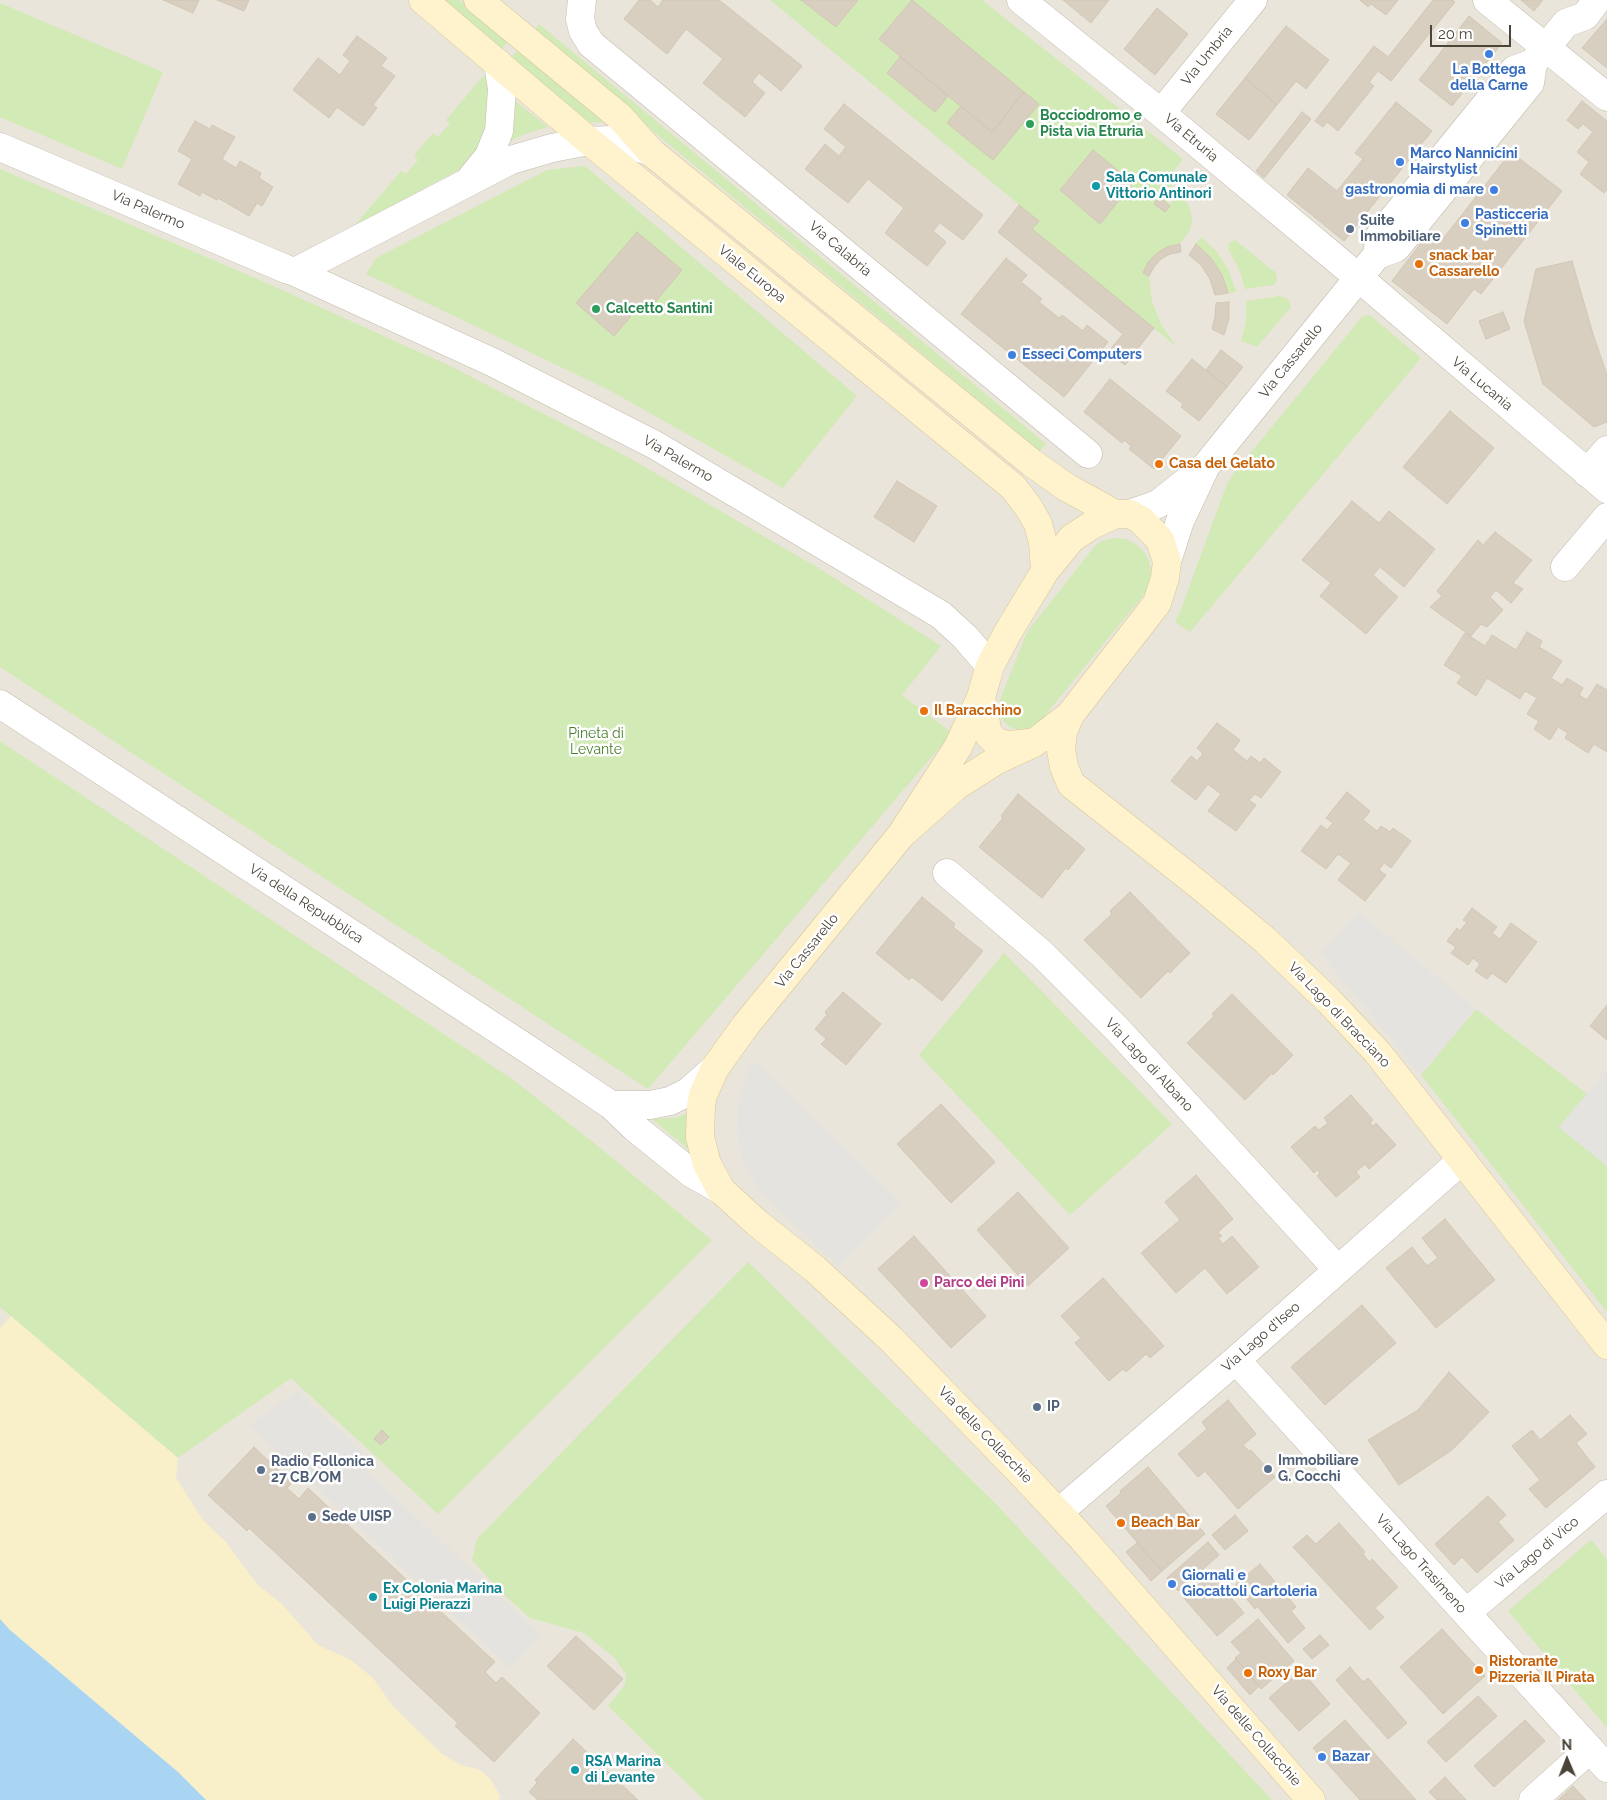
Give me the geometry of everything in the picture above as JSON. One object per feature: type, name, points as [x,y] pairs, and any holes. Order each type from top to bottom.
[{"type":"main road","name":"Viale Europa","points":[[423,0],[589,141],[1013,487],[1029,508],[1038,524],[1043,544],[1045,571]]},
{"type":"main road","points":[[478,0],[620,118],[651,152],[1036,466],[1066,487],[1122,514],[1141,520],[1160,540],[1167,561]]},
{"type":"main road","name":"Via Cassarello","points":[[715,1068],[744,1026],[901,836],[958,747],[981,696],[990,666],[1045,571],[1072,538],[1092,524],[1122,514]]},
{"type":"main road","name":"Via Cassarello","points":[[901,836],[956,786],[997,760],[1034,743],[1070,715],[1157,603],[1165,578],[1167,561]]},
{"type":"main road","name":"Via Cassarello","points":[[981,696],[988,734],[996,742],[1008,745],[1034,743]]},
{"type":"main road","name":"Via Lago di Bracciano","points":[[1070,715],[1063,732],[1060,750],[1064,768],[1071,784],[1199,884],[1265,940],[1329,1001],[1378,1053],[1607,1345]]},
{"type":"main road","name":"Via delle Collacchie","points":[[715,1068],[703,1094],[700,1137],[707,1164],[721,1190],[757,1223],[815,1269],[891,1339],[1059,1512],[1311,1800]]},
{"type":"street","name":"Via Calabria","points":[[582,0],[580,19],[583,31],[591,44],[1088,454]]},
{"type":"street","name":"Via Etruria","points":[[1021,0],[1161,113],[1358,278]]},
{"type":"street","name":"Via Umbria","points":[[1161,113],[1253,0]]},
{"type":"street","points":[[1487,0],[1540,55],[1607,97]]},
{"type":"street","name":"Via Cassarello","points":[[1122,514],[1158,504],[1206,466],[1377,255],[1396,248],[1530,83],[1540,55],[1568,11],[1585,16],[1597,0]]},
{"type":"street","points":[[468,182],[489,156],[499,131],[502,89],[498,64]]},
{"type":"street","points":[[295,272],[511,160],[552,148],[589,141],[610,140],[626,143],[651,152]]},
{"type":"street","name":"Via Palermo","points":[[0,147],[340,292],[492,362],[655,445],[942,615],[966,637],[990,666]]},
{"type":"street","points":[[340,292],[348,246]]},
{"type":"street","name":"Via Lucania","points":[[1358,278],[1597,481]]},
{"type":"street","points":[[1597,481],[1607,450]]},
{"type":"street","name":"Via Cassarello","points":[[1167,561],[1180,521],[1206,466]]},
{"type":"street","points":[[1565,567],[1607,517]]},
{"type":"street","name":"Via della Repubblica","points":[[0,704],[529,1050],[610,1105],[691,1173],[721,1190]]},
{"type":"street","name":"Via Lago di Albano","points":[[947,873],[1028,941],[1117,1029],[1338,1270]]},
{"type":"street","points":[[610,1105],[650,1105],[670,1101],[688,1092],[715,1068]]},
{"type":"street","name":"Via Lago d'Iseo","points":[[1059,1512],[1236,1360],[1462,1160]]},
{"type":"street","name":"Via Lago Trasimeno","points":[[1236,1360],[1598,1759]]},
{"type":"street","name":"Via Lago di Vico","points":[[1466,1613],[1607,1494]]},
{"type":"street","points":[[1533,1800],[1598,1759]]},
{"type":"shaded area","points":[[0,0],[1607,0],[1607,1800],[206,1800],[178,1772],[0,1619]]},
{"type":"shaded area","points":[[1358,912],[1476,1009],[1421,1075],[1321,953]]},
{"type":"shaded area","points":[[754,1061],[901,1203],[839,1266],[757,1187],[742,1158],[737,1133],[738,1107],[745,1076]]},
{"type":"shaded area","points":[[1607,1072],[1607,1166],[1559,1127]]},
{"type":"shaded area","points":[[297,1391],[365,1455],[363,1468],[541,1635],[510,1668],[250,1425]]},
{"type":"green space","points":[[438,0],[459,0],[473,8],[510,39],[497,54]]},
{"type":"green space","name":"Bocciodromo e Pista via Etruria","points":[[770,0],[982,0],[1183,159],[1166,181],[1173,187],[1164,198],[1170,204],[1180,192],[1190,208],[1191,228],[1180,244],[1167,247],[1157,253],[1148,262],[1143,273],[1149,276],[1152,302],[1162,326],[1177,347],[1032,229],[1039,221]]},
{"type":"green space","points":[[0,3],[163,72],[122,169],[0,117]]},
{"type":"green space","points":[[539,24],[1046,444],[1040,451],[533,32]]},
{"type":"green space","points":[[520,47],[613,124],[601,122],[580,123],[508,62]]},
{"type":"green space","points":[[484,75],[489,87],[492,110],[483,145],[462,168],[354,226],[401,171],[406,174],[418,160],[414,155],[433,133],[438,137],[450,123],[446,120]]},
{"type":"green space","points":[[515,101],[548,127],[525,134],[507,143],[513,128]]},
{"type":"green space","name":"Calcetto Santini","points":[[585,166],[857,396],[783,488],[609,390],[366,274],[376,258],[547,170]]},
{"type":"green space","name":"Pineta di Levante","points":[[0,169],[260,280],[448,365],[626,456],[820,569],[941,646],[902,695],[952,733],[648,1089],[0,667]]},
{"type":"green space","points":[[1201,237],[1217,252],[1229,271],[1236,292],[1228,293],[1222,275],[1211,258],[1196,244]]},
{"type":"green space","points":[[1235,240],[1276,273],[1277,281],[1274,285],[1245,289],[1239,269],[1228,249],[1229,243]]},
{"type":"green space","points":[[1280,296],[1288,299],[1291,307],[1257,347],[1241,341],[1246,321],[1246,301]]},
{"type":"green space","points":[[1371,316],[1421,358],[1190,632],[1175,622],[1227,484],[1362,317]]},
{"type":"green space","points":[[1126,539],[1136,544],[1149,561],[1150,583],[1145,593],[1033,729],[1017,730],[1010,727],[1000,716],[1000,700],[1027,632],[1095,546],[1104,540]]},
{"type":"green space","points":[[0,741],[512,1079],[594,1143],[712,1240],[438,1514],[291,1378],[178,1458],[0,1307]]},
{"type":"green space","points":[[1004,953],[1172,1124],[1070,1215],[919,1055]]},
{"type":"green space","points":[[1476,1009],[1587,1094],[1559,1127],[1607,1166],[1607,1312],[1421,1075]]},
{"type":"green space","points":[[686,1114],[688,1149],[652,1119],[675,1118]]},
{"type":"green space","points":[[748,1262],[995,1503],[1272,1800],[704,1800],[608,1706],[625,1685],[626,1675],[615,1658],[584,1633],[530,1618],[501,1592],[472,1560],[477,1539]]},
{"type":"green space","points":[[1591,1540],[1607,1559],[1607,1728],[1508,1611]]},
{"type":"sand","points":[[11,1316],[178,1458],[176,1478],[203,1520],[226,1542],[258,1585],[282,1604],[318,1645],[351,1660],[373,1678],[393,1706],[442,1754],[463,1766],[479,1769],[491,1780],[500,1796],[499,1800],[206,1800],[178,1772],[10,1630],[0,1619],[0,1328]]},
{"type":"water","points":[[0,1619],[10,1630],[178,1772],[206,1800],[0,1800]]},
{"type":"building","points":[[163,0],[199,0],[193,13]]},
{"type":"building","points":[[217,0],[249,0],[244,11]]},
{"type":"building","points":[[639,0],[650,0],[658,7],[663,0],[719,0],[802,66],[781,91],[759,73],[752,82],[765,93],[745,117],[703,83],[723,59],[686,29],[667,54],[624,19]]},
{"type":"building","points":[[801,0],[858,0],[836,27]]},
{"type":"building","points":[[912,0],[1024,92],[992,132],[879,39]]},
{"type":"building","points":[[1063,0],[1109,0],[1091,23]]},
{"type":"building","points":[[1360,0],[1398,0],[1386,15],[1371,4],[1368,7]]},
{"type":"building","points":[[1433,0],[1452,0],[1455,2],[1391,81],[1378,71],[1369,82],[1374,86],[1338,131],[1327,122],[1323,127],[1315,121],[1374,46],[1388,57]]},
{"type":"building","points":[[1521,0],[1543,0],[1534,11]]},
{"type":"building","points":[[1157,8],[1188,34],[1155,75],[1124,49]]},
{"type":"building","points":[[1469,16],[1502,43],[1452,106],[1419,80]]},
{"type":"building","points":[[1607,19],[1607,68],[1582,48]]},
{"type":"building","points":[[1286,26],[1329,60],[1306,89],[1296,81],[1277,105],[1245,78]]},
{"type":"building","points":[[357,36],[387,58],[381,66],[395,76],[373,105],[377,108],[363,126],[337,107],[329,118],[293,90],[318,58],[340,75],[350,61],[343,55]]},
{"type":"building","points":[[900,57],[948,96],[935,112],[887,73]]},
{"type":"building","points":[[1245,78],[1277,105],[1249,140],[1216,114]]},
{"type":"building","points":[[1024,92],[1039,104],[993,160],[947,123],[961,106],[992,132]]},
{"type":"building","points":[[1582,101],[1607,121],[1607,189],[1604,193],[1580,174],[1589,162],[1577,152],[1593,132],[1583,124],[1578,129],[1567,120]]},
{"type":"building","points":[[1396,102],[1432,131],[1344,241],[1287,195],[1308,168],[1337,191],[1363,159],[1355,153]]},
{"type":"building","points":[[844,104],[983,215],[963,240],[940,223],[933,231],[946,242],[927,266],[885,233],[904,208],[868,179],[848,203],[805,169],[825,144],[839,156],[846,147],[824,129]]},
{"type":"building","points":[[1302,112],[1311,119],[1264,178],[1256,171]]},
{"type":"building","points":[[195,121],[210,129],[212,125],[235,137],[222,159],[236,168],[240,161],[261,173],[259,178],[273,187],[262,206],[257,203],[249,216],[218,198],[217,200],[202,192],[200,196],[178,184],[192,159],[178,151]]},
{"type":"building","name":"Sala Comunale Vittorio Antinori","points":[[1093,150],[1133,183],[1100,224],[1060,190]]},
{"type":"building","points":[[1511,152],[1562,191],[1481,294],[1474,289],[1447,324],[1392,281],[1427,235],[1439,244]]},
{"type":"building","points":[[1159,197],[1170,206],[1165,212],[1154,204]]},
{"type":"building","points":[[1019,205],[1039,221],[1032,229],[1154,328],[1125,365],[1108,352],[1123,334],[998,232]]},
{"type":"building","points":[[637,232],[682,270],[652,306],[645,300],[614,336],[576,303]]},
{"type":"building","points":[[1180,244],[1181,252],[1170,254],[1161,259],[1149,276],[1143,273],[1148,262],[1157,253],[1167,247]]},
{"type":"building","points":[[1196,244],[1211,258],[1222,275],[1228,293],[1215,295],[1210,279],[1201,265],[1189,255]]},
{"type":"building","points":[[1006,258],[1027,275],[1021,282],[1042,299],[1039,302],[1059,318],[1062,315],[1083,331],[1087,325],[1108,342],[1064,397],[961,314]]},
{"type":"building","points":[[1572,261],[1607,375],[1607,422],[1594,427],[1543,384],[1524,321],[1536,269]]},
{"type":"building","points":[[1229,302],[1229,319],[1224,335],[1212,329],[1216,303]]},
{"type":"building","points":[[1503,312],[1510,329],[1486,339],[1479,321]]},
{"type":"building","points":[[1221,350],[1243,367],[1227,387],[1206,370]]},
{"type":"building","points":[[1192,359],[1227,387],[1199,421],[1181,407],[1183,404],[1166,391]]},
{"type":"building","points":[[1110,379],[1181,436],[1154,469],[1129,449],[1131,446],[1124,440],[1122,443],[1084,412]]},
{"type":"building","points":[[1450,411],[1494,448],[1447,504],[1403,467]]},
{"type":"building","points":[[897,481],[937,506],[914,542],[874,517]]},
{"type":"building","points":[[1352,501],[1379,523],[1389,511],[1435,549],[1404,587],[1380,567],[1373,575],[1398,597],[1366,634],[1320,596],[1331,583],[1302,560]]},
{"type":"building","points":[[1495,532],[1532,560],[1513,583],[1523,589],[1511,603],[1496,590],[1490,597],[1503,610],[1487,627],[1481,624],[1471,636],[1430,607],[1442,596],[1437,591],[1478,540],[1483,545]]},
{"type":"building","points":[[1527,632],[1542,641],[1539,647],[1562,661],[1551,678],[1562,685],[1567,678],[1583,688],[1579,695],[1587,700],[1597,684],[1607,690],[1607,752],[1594,744],[1588,753],[1565,738],[1568,733],[1558,727],[1550,740],[1534,729],[1539,721],[1527,714],[1537,698],[1525,691],[1520,699],[1487,678],[1476,696],[1457,683],[1462,676],[1444,665],[1465,633],[1485,646],[1492,635],[1516,650]]},
{"type":"building","points":[[1217,723],[1240,740],[1233,750],[1247,761],[1251,756],[1260,763],[1264,758],[1281,772],[1261,798],[1255,794],[1249,800],[1256,805],[1236,831],[1208,811],[1221,794],[1208,784],[1196,800],[1171,781],[1191,756],[1197,761],[1203,754],[1197,748]]},
{"type":"building","points":[[1347,792],[1370,811],[1363,820],[1377,831],[1381,826],[1390,832],[1393,828],[1411,841],[1391,868],[1384,863],[1379,870],[1386,875],[1365,901],[1338,880],[1351,863],[1338,854],[1326,869],[1301,851],[1321,825],[1327,830],[1333,823],[1326,818]]},
{"type":"building","points":[[1018,794],[1085,849],[1068,870],[1066,868],[1042,898],[979,847],[1003,818],[1001,816]]},
{"type":"building","points":[[1130,892],[1190,953],[1170,973],[1168,971],[1141,998],[1084,940],[1112,914],[1110,911]]},
{"type":"building","points":[[922,897],[955,924],[953,927],[983,951],[942,1001],[912,977],[909,980],[876,953]]},
{"type":"building","points":[[1472,908],[1497,927],[1492,933],[1500,939],[1511,923],[1537,942],[1506,983],[1492,973],[1487,979],[1475,971],[1480,964],[1473,958],[1468,965],[1451,953],[1456,947],[1447,941],[1457,928],[1460,931],[1467,922],[1463,920]]},
{"type":"building","points":[[843,992],[881,1024],[846,1065],[821,1044],[826,1039],[815,1029],[827,1015],[825,1012]]},
{"type":"building","points":[[1232,994],[1293,1055],[1245,1100],[1187,1043],[1214,1016],[1212,1014]]},
{"type":"building","points":[[1607,1005],[1607,1040],[1590,1026]]},
{"type":"building","points":[[1351,1095],[1373,1120],[1370,1123],[1373,1126],[1376,1123],[1396,1145],[1369,1169],[1365,1164],[1356,1172],[1360,1177],[1336,1197],[1317,1176],[1320,1173],[1317,1170],[1314,1173],[1291,1147],[1315,1126],[1319,1130],[1328,1123],[1324,1118]]},
{"type":"building","points":[[941,1104],[995,1162],[951,1203],[897,1144]]},
{"type":"building","points":[[1196,1175],[1233,1219],[1218,1232],[1222,1236],[1218,1238],[1223,1244],[1232,1236],[1259,1267],[1227,1294],[1205,1268],[1176,1293],[1141,1253],[1180,1220],[1165,1202]]},
{"type":"building","points":[[1018,1192],[1069,1248],[1028,1286],[977,1230]]},
{"type":"building","points":[[1445,1219],[1495,1280],[1436,1328],[1386,1268],[1412,1247],[1427,1266],[1438,1258],[1422,1238]]},
{"type":"building","name":"Parco dei Pini","points":[[914,1236],[986,1316],[951,1348],[878,1269]]},
{"type":"building","points":[[1103,1278],[1164,1346],[1150,1358],[1146,1354],[1126,1372],[1123,1369],[1109,1381],[1075,1343],[1081,1338],[1061,1316]]},
{"type":"building","points":[[1362,1305],[1396,1343],[1325,1405],[1291,1367]]},
{"type":"building","points":[[1449,1372],[1489,1412],[1452,1450],[1399,1485],[1368,1440],[1418,1410]]},
{"type":"building","points":[[1228,1400],[1256,1434],[1243,1445],[1249,1451],[1251,1450],[1275,1477],[1238,1509],[1205,1471],[1198,1477],[1178,1454],[1207,1429],[1202,1422]]},
{"type":"building","points":[[1570,1415],[1587,1434],[1576,1443],[1595,1467],[1546,1508],[1529,1489],[1540,1480],[1512,1446],[1532,1430],[1540,1440]]},
{"type":"building","points":[[382,1430],[389,1437],[381,1445],[374,1439]]},
{"type":"building","name":"Ex Colonia Marina Luigi Pierazzi","points":[[254,1447],[292,1483],[287,1488],[299,1499],[308,1488],[495,1662],[485,1672],[496,1683],[502,1677],[540,1713],[494,1762],[455,1726],[458,1723],[249,1528],[247,1531],[208,1495]]},
{"type":"building","points":[[1148,1467],[1205,1534],[1162,1571],[1106,1506]]},
{"type":"building","points":[[1488,1496],[1506,1515],[1498,1522],[1514,1540],[1477,1573],[1462,1557],[1454,1565],[1435,1544]]},
{"type":"building","points":[[1235,1515],[1248,1531],[1225,1550],[1212,1535]]},
{"type":"building","points":[[1339,1523],[1365,1552],[1363,1554],[1366,1558],[1370,1562],[1372,1559],[1398,1587],[1375,1608],[1384,1617],[1370,1630],[1293,1547],[1307,1535],[1316,1544]]},
{"type":"building","points":[[1208,1542],[1219,1555],[1178,1591],[1167,1578]]},
{"type":"building","points":[[1137,1543],[1162,1571],[1151,1581],[1126,1552]]},
{"type":"building","points":[[1260,1564],[1296,1607],[1291,1611],[1305,1628],[1288,1643],[1257,1606],[1255,1609],[1235,1585]]},
{"type":"building","points":[[1211,1574],[1244,1613],[1217,1636],[1183,1597]]},
{"type":"building","points":[[1258,1619],[1294,1661],[1261,1689],[1235,1658],[1241,1653],[1231,1642]]},
{"type":"building","points":[[1442,1629],[1485,1676],[1443,1714],[1400,1667]]},
{"type":"building","points":[[1320,1635],[1329,1645],[1312,1659],[1303,1649]]},
{"type":"building","points":[[576,1636],[623,1679],[594,1710],[547,1666]]},
{"type":"building","points":[[1236,1659],[1259,1686],[1250,1695],[1227,1668]]},
{"type":"building","points":[[1350,1667],[1363,1682],[1368,1678],[1407,1723],[1388,1739],[1336,1680]]},
{"type":"building","points":[[1301,1670],[1330,1704],[1299,1731],[1269,1698]]},
{"type":"building","points":[[1478,1696],[1497,1716],[1446,1762],[1427,1742]]},
{"type":"building","points":[[1345,1720],[1416,1800],[1360,1800],[1313,1748]]},
{"type":"building","points":[[1525,1720],[1545,1741],[1494,1787],[1474,1766]]},
{"type":"building","name":"RSA Marina di Levante","points":[[573,1739],[638,1800],[538,1800],[529,1792],[537,1783],[535,1780]]},
{"type":"building","points":[[1445,1777],[1466,1800],[1437,1800],[1429,1792]]},
{"type":"building","points":[[1573,1786],[1586,1800],[1558,1800]]},
{"type":"place","name":"La Bottega della Carne","points":[[1489,54]]},
{"type":"place","name":"Bocciodromo e Pista via Etruria","points":[[1030,124]]},
{"type":"place","name":"Marco Nannicini Hairstylist","points":[[1400,162]]},
{"type":"place","name":"Sala Comunale Vittorio Antinori","points":[[1096,186]]},
{"type":"place","name":"gastronomia di mare","points":[[1494,190]]},
{"type":"place","name":"Pasticceria Spinetti","points":[[1465,223]]},
{"type":"place","name":"Suite Immobiliare","points":[[1350,229]]},
{"type":"place","name":"snack bar Cassarello","points":[[1419,264]]},
{"type":"place","name":"Calcetto Santini","points":[[596,309]]},
{"type":"place","name":"Esseci Computers","points":[[1012,355]]},
{"type":"place","name":"Casa del Gelato","points":[[1159,464]]},
{"type":"place","name":"Il Baracchino","points":[[924,711]]},
{"type":"place","name":"Parco dei Pini","points":[[924,1283]]},
{"type":"place","name":"IP","points":[[1037,1407]]},
{"type":"place","name":"Immobiliare G. Cocchi","points":[[1268,1469]]},
{"type":"place","name":"Radio Follonica 27 CB/OM","points":[[261,1470]]},
{"type":"place","name":"Sede UISP","points":[[312,1517]]},
{"type":"place","name":"Beach Bar","points":[[1121,1523]]},
{"type":"place","name":"Giornali e Giocattoli Cartoleria","points":[[1172,1584]]},
{"type":"place","name":"Ex Colonia Marina Luigi Pierazzi","points":[[373,1597]]},
{"type":"place","name":"Ristorante Pizzeria Il Pirata","points":[[1479,1670]]},
{"type":"place","name":"Roxy Bar","points":[[1248,1673]]},
{"type":"place","name":"Bazar","points":[[1322,1757]]},
{"type":"place","name":"RSA Marina di Levante","points":[[575,1770]]}]
